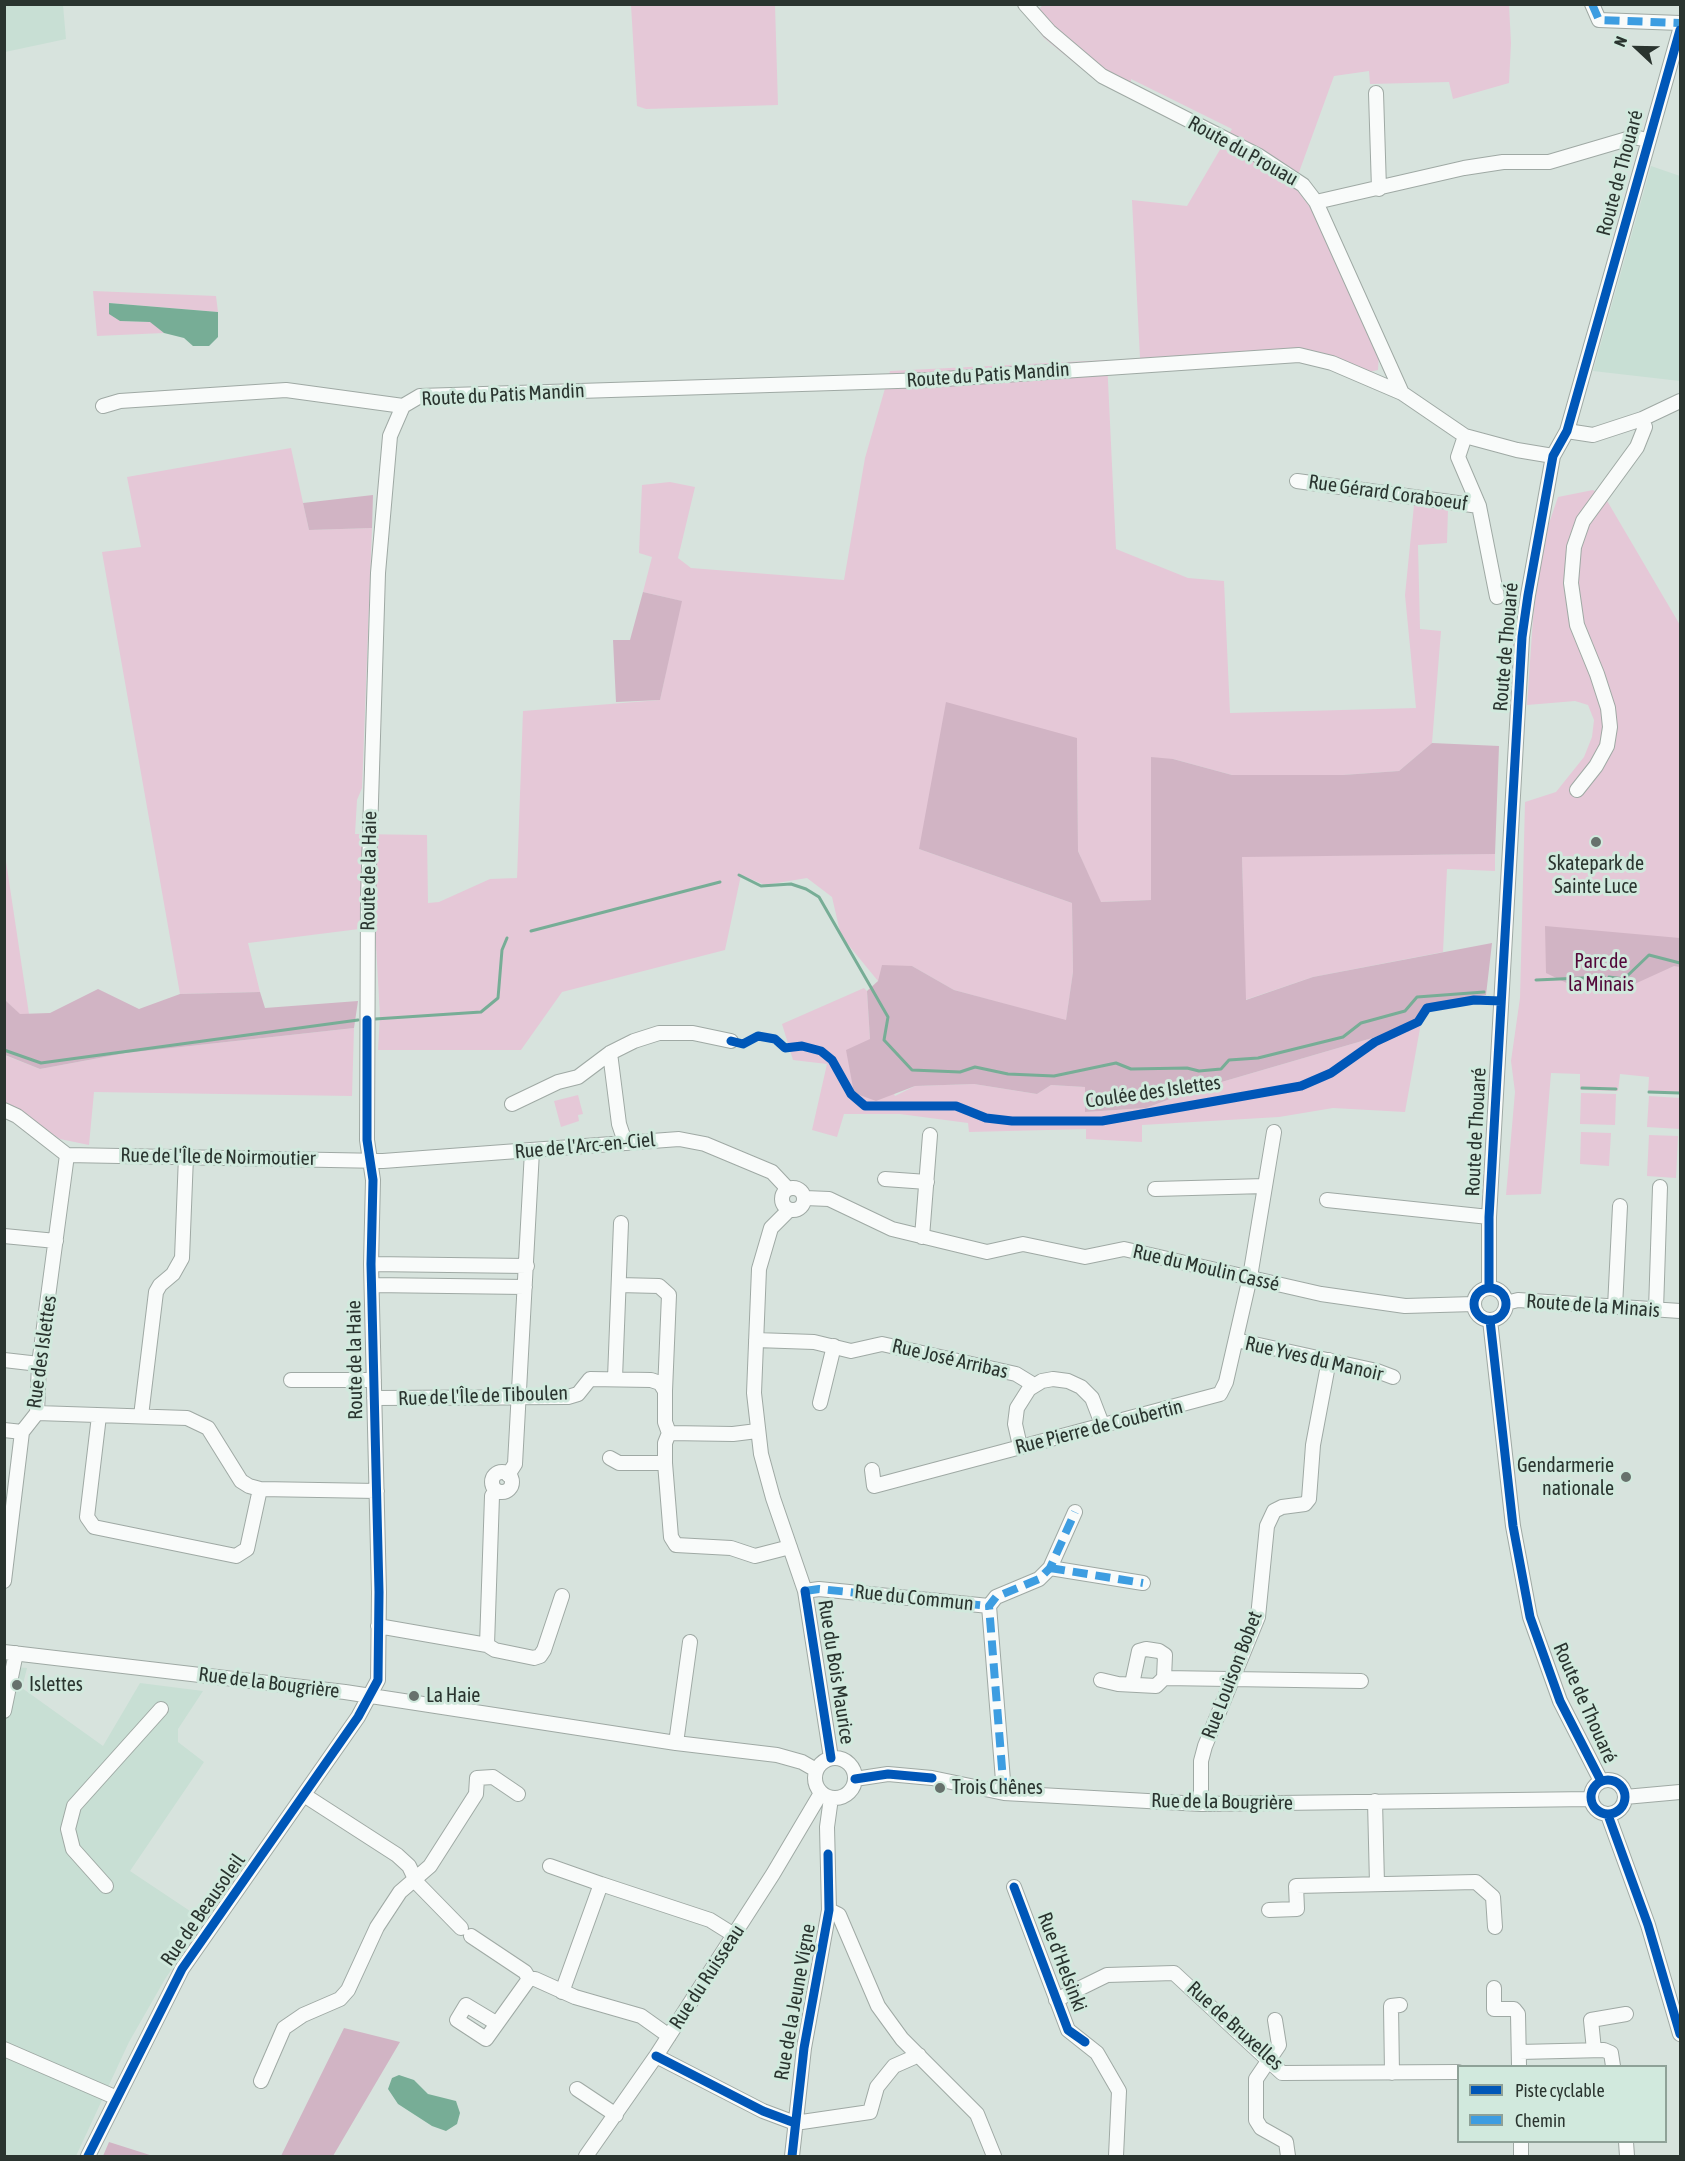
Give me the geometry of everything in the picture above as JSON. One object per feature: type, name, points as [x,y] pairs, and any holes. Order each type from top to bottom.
[{"type":"street","name":"Route du Prouau","points":[[1026,4],[1049,31],[1102,76],[1286,172],[1304,185],[1316,202],[1402,393]]},
{"type":"street","points":[[1592,4],[1599,20],[1680,23]]},
{"type":"street","name":"Route de Thouaré","points":[[1489,1288],[1489,1217],[1522,637],[1537,536],[1553,456],[1567,431],[1647,140],[1680,30]]},
{"type":"street","points":[[1376,93],[1379,189]]},
{"type":"street","points":[[1316,202],[1464,168],[1503,162],[1549,162],[1634,137],[1647,140]]},
{"type":"street","name":"Route du Patis Mandin","points":[[403,406],[420,396],[928,380],[1299,355],[1332,363],[1402,393],[1440,421],[1466,436],[1517,450],[1553,456]]},
{"type":"street","points":[[103,406],[120,401],[286,390],[403,406]]},
{"type":"street","points":[[1567,431],[1593,435],[1642,419],[1680,401]]},
{"type":"street","name":"Route de la Haie","points":[[370,1697],[378,1680],[378,1626],[371,1264],[373,1179],[369,1161],[368,899],[378,573],[390,435],[403,406]]},
{"type":"street","points":[[1577,790],[1596,766],[1606,746],[1610,728],[1608,708],[1577,625],[1571,583],[1574,548],[1583,521],[1637,447],[1645,428],[1642,419]]},
{"type":"street","name":"Rue Gérard Coraboeuf","points":[[1466,436],[1458,456],[1479,506],[1497,597]]},
{"type":"street","name":"Rue Gérard Coraboeuf","points":[[1297,481],[1479,506]]},
{"type":"street","points":[[512,1104],[558,1082],[578,1077],[610,1053],[634,1041],[658,1033],[693,1033],[731,1041]]},
{"type":"street","points":[[610,1053],[619,1124],[625,1142]]},
{"type":"street","points":[[4,1110],[25,1121],[67,1155]]},
{"type":"street","name":"Rue Pierre de Coubertin","points":[[872,1470],[874,1486],[1102,1424],[1216,1397],[1224,1388],[1250,1277],[1274,1132]]},
{"type":"street","points":[[922,1237],[930,1135]]},
{"type":"street","name":"Rue de l'Arc-en-Ciel","points":[[369,1161],[678,1139],[705,1144],[772,1172],[788,1189]]},
{"type":"street","points":[[488,1645],[492,1496],[496,1490],[492,1485],[494,1476],[500,1473],[508,1475],[515,1464],[532,1151]]},
{"type":"street","name":"Rue de l'Île de Noirmoutier","points":[[67,1155],[369,1161]]},
{"type":"street","name":"Rue des Islettes","points":[[4,1581],[22,1432],[37,1413],[39,1364],[67,1155]]},
{"type":"street","points":[[141,1416],[156,1292],[160,1285],[173,1274],[182,1258],[186,1156]]},
{"type":"street","points":[[885,1179],[927,1182]]},
{"type":"street","points":[[1155,1188],[1264,1186]]},
{"type":"street","points":[[1656,1310],[1660,1187]]},
{"type":"street","points":[[788,1189],[799,1189],[805,1198],[800,1208],[789,1210],[782,1201],[788,1189]]},
{"type":"street","name":"Rue du Moulin Cassé","points":[[805,1198],[829,1199],[892,1229],[987,1252],[1023,1244],[1085,1257],[1124,1249],[1316,1293],[1405,1306],[1474,1304]]},
{"type":"street","points":[[1327,1200],[1489,1217]]},
{"type":"street","points":[[1615,1307],[1620,1206]]},
{"type":"street","name":"Rue du Bois Maurice","points":[[789,1210],[776,1221],[765,1244],[759,1269],[754,1393],[757,1431],[773,1498],[805,1591],[831,1758]]},
{"type":"street","points":[[615,1378],[621,1223]]},
{"type":"street","points":[[4,1236],[56,1241]]},
{"type":"street","points":[[371,1264],[526,1266]]},
{"type":"street","points":[[372,1285],[525,1287]]},
{"type":"street","points":[[619,1285],[659,1286],[669,1295],[665,1391],[665,1422],[669,1433],[665,1463],[670,1537],[676,1545],[731,1548],[755,1556],[790,1547]]},
{"type":"street","points":[[1489,1288],[1498,1290],[1506,1303],[1503,1313],[1490,1320],[1481,1317],[1474,1304],[1480,1292],[1489,1288]]},
{"type":"street","name":"Route de la Minais","points":[[1506,1303],[1518,1300],[1680,1311]]},
{"type":"street","name":"Route de Thouaré","points":[[1490,1320],[1513,1526],[1530,1617],[1560,1701],[1601,1781]]},
{"type":"street","name":"Rue José Arribas","points":[[756,1340],[814,1342],[851,1351],[882,1344],[1016,1374],[1034,1385]]},
{"type":"street","name":"Rue Yves du Manoir","points":[[1236,1340],[1329,1360],[1393,1377]]},
{"type":"street","points":[[819,1403],[834,1346]]},
{"type":"street","points":[[4,1360],[39,1364]]},
{"type":"street","name":"Rue Louison Bobet","points":[[1201,1804],[1201,1761],[1258,1617],[1267,1526],[1274,1511],[1282,1507],[1305,1504],[1309,1499],[1313,1445],[1329,1360]]},
{"type":"street","name":"Rue de l'Île de Tiboulen","points":[[374,1398],[568,1397],[578,1394],[590,1379],[615,1378],[651,1380],[660,1383],[665,1391]]},
{"type":"street","name":"Rue José Arribas","points":[[1020,1446],[1015,1416],[1020,1401],[1034,1385],[1053,1379],[1068,1381],[1081,1387],[1092,1398],[1102,1424]]},
{"type":"street","points":[[291,1380],[374,1380]]},
{"type":"street","points":[[37,1413],[187,1418],[198,1421],[208,1428],[241,1481],[249,1486],[260,1489],[377,1491]]},
{"type":"street","points":[[99,1416],[87,1517],[94,1527],[242,1555],[247,1549],[260,1489]]},
{"type":"street","points":[[4,1430],[22,1432]]},
{"type":"street","points":[[669,1433],[733,1434],[757,1431]]},
{"type":"street","points":[[610,1458],[619,1462],[665,1463]]},
{"type":"street","points":[[1004,1793],[988,1606],[996,1597],[1039,1579],[1050,1568],[1076,1512]]},
{"type":"street","points":[[1050,1568],[1143,1583]]},
{"type":"street","name":"Rue du Commun","points":[[805,1591],[819,1589],[988,1606]]},
{"type":"street","points":[[378,1626],[488,1645],[495,1650],[534,1658],[540,1656],[562,1596]]},
{"type":"street","points":[[676,1743],[690,1642]]},
{"type":"street","points":[[1101,1680],[1132,1684],[1156,1686],[1164,1678],[1166,1655],[1146,1648],[1139,1651],[1132,1684]]},
{"type":"street","points":[[4,1711],[10,1652]]},
{"type":"street","name":"Rue de la Bougrière","points":[[10,1652],[370,1697],[676,1743],[786,1756],[816,1770]]},
{"type":"street","points":[[1164,1678],[1361,1681]]},
{"type":"street","name":"Rue de Beausoleil","points":[[88,2157],[182,1969],[370,1697]]},
{"type":"street","points":[[106,1886],[73,1849],[68,1829],[74,1806],[161,1708]]},
{"type":"street","points":[[831,1758],[848,1762],[855,1779],[847,1794],[826,1796],[814,1781],[816,1770],[823,1761],[831,1758]]},
{"type":"street","name":"Rue de la Bougrière","points":[[855,1779],[899,1775],[1004,1793],[1201,1804],[1591,1799]]},
{"type":"street","points":[[261,2081],[284,2028],[303,2015],[340,1999],[348,1990],[377,1927],[400,1892],[430,1866],[476,1794],[477,1779],[493,1777],[518,1794]]},
{"type":"street","points":[[1611,1780],[1620,1784],[1625,1797],[1618,1811],[1608,1815],[1598,1812],[1591,1799],[1593,1788],[1601,1781],[1611,1780]]},
{"type":"street","points":[[1625,1797],[1680,1792]]},
{"type":"street","points":[[304,1795],[397,1855],[409,1866],[415,1878],[441,1910],[466,1932],[525,1972],[529,1979]]},
{"type":"street","name":"Rue de la Jeune Vigne","points":[[792,2157],[804,2048],[829,1911],[826,1796]]},
{"type":"street","name":"Rue du Ruisseau","points":[[586,2157],[656,2056],[826,1796]]},
{"type":"street","points":[[1375,1801],[1377,1884]]},
{"type":"street","points":[[1608,1815],[1648,1924],[1680,2034]]},
{"type":"street","points":[[550,1866],[710,1920],[734,1935]]},
{"type":"street","points":[[1269,1910],[1297,1909],[1296,1886],[1476,1882],[1493,1898],[1495,1926]]},
{"type":"street","points":[[562,1992],[601,1884]]},
{"type":"street","name":"Rue d'Helsinki","points":[[1014,1887],[1068,2030],[1097,2053],[1119,2091],[1116,2157]]},
{"type":"street","points":[[829,1911],[839,1915],[878,2006],[902,2039],[977,2114],[994,2157]]},
{"type":"street","name":"Rue de Bruxelles","points":[[1056,2000],[1107,1975],[1174,1973],[1282,2073],[1457,2072]]},
{"type":"street","points":[[529,1979],[536,1979],[562,1992],[641,2016],[669,2036]]},
{"type":"street","points":[[496,2023],[529,1979]]},
{"type":"street","points":[[1494,1988],[1494,2009],[1514,2009],[1518,2014],[1519,2059],[1594,2050],[1611,2053],[1613,2065]]},
{"type":"street","points":[[1392,2073],[1391,2006],[1400,2005]]},
{"type":"street","points":[[1594,2050],[1591,2020],[1626,2014]]},
{"type":"street","points":[[1275,2020],[1279,2045],[1256,2079],[1256,2120],[1261,2128],[1286,2142],[1288,2157]]},
{"type":"street","points":[[4,2049],[117,2098]]},
{"type":"street","points":[[656,2056],[763,2111],[795,2122],[870,2112],[877,2087],[894,2066],[919,2055]]},
{"type":"street","points":[[577,2089],[616,2115]]},
{"type":"shaded area","points":[[5,4],[63,5],[66,39],[5,52]]},
{"type":"shaded area","points":[[1651,166],[1680,176],[1680,381],[1593,371]]},
{"type":"shaded area","points":[[109,303],[218,312],[218,337],[209,346],[193,346],[184,338],[164,333],[150,322],[120,321],[109,314]]},
{"type":"shaded area","points":[[5,1666],[27,1668],[22,1688],[103,1746],[140,1683],[203,1691],[178,1729],[178,1742],[204,1762],[130,1871],[205,1921],[165,1979],[129,2042],[76,2156],[5,2156]]},
{"type":"shaded area","points":[[399,2075],[414,2080],[428,2094],[456,2101],[460,2113],[457,2124],[446,2131],[432,2126],[398,2104],[388,2089],[392,2078]]},
{"type":"green space","points":[[1044,4],[1509,5],[1511,43],[1509,83],[1453,99],[1449,82],[1370,84],[1369,71],[1334,76],[1294,186],[1313,211],[1379,354],[1378,370],[1369,372],[1320,354],[1140,358],[1132,200],[1187,206],[1232,129],[1131,79],[1131,95],[1082,69],[1044,38],[1029,18]]},
{"type":"green space","points":[[631,5],[775,5],[778,105],[646,109],[637,106]]},
{"type":"green space","points":[[93,291],[216,296],[218,312],[109,303],[120,321],[151,322],[164,333],[97,336]]},
{"type":"green space","points":[[1107,360],[1116,549],[1188,578],[1224,581],[1230,713],[1416,708],[1405,595],[1414,505],[1448,509],[1447,543],[1418,545],[1420,629],[1441,631],[1432,743],[1399,771],[1343,775],[1232,775],[1173,759],[1151,900],[1100,902],[1078,851],[1077,738],[919,849],[1072,903],[1073,972],[1066,1021],[954,990],[912,966],[878,981],[841,936],[832,897],[807,878],[765,885],[741,875],[725,950],[562,992],[521,1050],[378,1050],[380,1016],[375,927],[248,943],[260,992],[180,994],[102,552],[141,547],[127,477],[291,448],[309,530],[372,528],[362,788],[357,800],[355,834],[427,835],[428,903],[439,902],[490,879],[517,878],[523,711],[660,700],[681,601],[643,592],[652,557],[639,553],[642,485],[670,482],[695,487],[678,558],[691,568],[844,580],[865,458],[890,371]]},
{"type":"green space","name":"Parc de la Minais","points":[[1593,490],[1606,499],[1680,625],[1680,1094],[1648,1093],[1649,1077],[1620,1074],[1618,1091],[1580,1090],[1580,1074],[1551,1073],[1541,1194],[1506,1195],[1515,1092],[1511,1061],[1520,998],[1525,802],[1556,792],[1584,757],[1592,737],[1594,720],[1588,705],[1575,701],[1527,705],[1534,604],[1545,535],[1558,497]]},
{"type":"green space","points":[[373,495],[372,528],[309,530],[303,503]]},
{"type":"green space","points":[[643,592],[682,601],[660,700],[616,702],[613,640],[630,640]]},
{"type":"green space","points":[[946,702],[1077,738],[1078,851],[1101,902],[1151,900],[1151,757],[1173,759],[1232,775],[1343,775],[1399,771],[1432,743],[1499,746],[1495,854],[1242,857],[1246,1000],[1313,977],[1492,943],[1486,995],[1424,1006],[1410,1027],[1194,1090],[1146,1108],[1085,1112],[1085,1087],[1051,1085],[1037,1094],[974,1084],[915,1086],[876,1101],[854,1093],[846,1050],[870,1039],[867,991],[878,981],[882,965],[912,966],[954,990],[1066,1020],[1073,972],[1072,903],[919,849]]},
{"type":"green space","points":[[4,848],[29,1014],[20,1015],[5,1000]]},
{"type":"green space","points":[[1495,854],[1495,871],[1447,869],[1443,952],[1313,977],[1245,1000],[1242,856]]},
{"type":"green space","name":"Parc de la Minais","points":[[1545,926],[1680,938],[1680,967],[1674,966],[1617,992],[1602,983],[1579,989],[1546,973]]},
{"type":"green space","points":[[864,988],[867,991],[870,1039],[895,1096],[915,1086],[974,1084],[1037,1094],[1051,1085],[1085,1087],[1085,1112],[1146,1108],[1194,1090],[1410,1027],[1424,1006],[1405,1112],[1333,1108],[1279,1117],[1142,1125],[1142,1142],[1086,1139],[1086,1129],[969,1132],[968,1123],[900,1114],[844,1114],[837,1137],[812,1130],[827,1064],[793,1060],[782,1024]]},
{"type":"green space","points":[[98,989],[139,1009],[180,994],[260,992],[265,1008],[358,1001],[354,1028],[126,1053],[40,1069],[5,1055],[5,1000],[20,1014],[50,1013]]},
{"type":"green space","points":[[354,1028],[352,1096],[94,1092],[89,1145],[60,1139],[5,1106],[4,1055],[40,1069],[126,1053]]},
{"type":"green space","points":[[1581,1093],[1616,1094],[1615,1125],[1580,1124]]},
{"type":"green space","points":[[578,1095],[583,1114],[578,1115],[579,1121],[561,1127],[554,1101]]},
{"type":"green space","points":[[1649,1096],[1680,1098],[1680,1129],[1647,1127]]},
{"type":"green space","points":[[1581,1132],[1611,1133],[1609,1166],[1580,1164]]},
{"type":"green space","points":[[1649,1135],[1678,1136],[1676,1178],[1647,1176]]},
{"type":"green space","points":[[344,2028],[400,2042],[333,2156],[281,2156]]},
{"type":"green space","points":[[109,2142],[153,2156],[103,2156]]},
{"type":"waterway","points":[[739,875],[761,886],[791,884],[819,897],[888,1017],[884,1040],[912,1070],[960,1072],[975,1067],[1008,1074],[1054,1076],[1116,1063],[1131,1069],[1187,1068],[1199,1071],[1221,1069],[1229,1060],[1258,1058],[1343,1037],[1361,1023],[1405,1011],[1417,997],[1484,992]]},
{"type":"waterway","points":[[531,931],[720,882]]},
{"type":"waterway","points":[[375,1019],[481,1012],[498,998],[502,950],[507,938]]},
{"type":"waterway","points":[[1609,977],[1624,979],[1649,955],[1680,963]]},
{"type":"waterway","points":[[1536,980],[1604,977]]},
{"type":"waterway","points":[[4,1050],[41,1063],[358,1020]]},
{"type":"waterway","points":[[1582,1088],[1616,1089]]},
{"type":"waterway","points":[[1649,1092],[1680,1093]]},
{"type":"marked path","points":[[1592,4],[1599,20],[1680,23]]},
{"type":"marked path","points":[[1004,1793],[989,1606],[996,1597],[1039,1579],[1050,1568],[1075,1512]]},
{"type":"marked path","points":[[1050,1568],[1143,1583]]},
{"type":"marked path","points":[[805,1591],[819,1589],[989,1606]]},
{"type":"cycle path","points":[[1489,1288],[1489,1217],[1522,637],[1528,595],[1553,456],[1567,431],[1680,30]]},
{"type":"cycle path","name":"Coulée des Islettes","points":[[731,1041],[743,1044],[758,1036],[775,1039],[785,1048],[802,1046],[821,1051],[832,1060],[851,1094],[865,1106],[956,1106],[986,1118],[1012,1121],[1102,1121],[1301,1086],[1331,1073],[1375,1042],[1418,1022],[1427,1008],[1474,1000],[1501,1001]]},
{"type":"cycle path","points":[[88,2156],[182,1969],[358,1717],[378,1680],[379,1592],[371,1264],[373,1180],[367,1140],[367,1020]]},
{"type":"cycle path","points":[[1490,1288],[1501,1293],[1506,1304],[1501,1315],[1490,1320],[1479,1315],[1474,1304],[1479,1293],[1490,1288]]},
{"type":"cycle path","points":[[1490,1320],[1513,1526],[1530,1617],[1560,1701],[1601,1781]]},
{"type":"cycle path","points":[[805,1591],[831,1758]]},
{"type":"cycle path","points":[[855,1779],[888,1774],[932,1778]]},
{"type":"cycle path","points":[[1608,1780],[1620,1785],[1625,1797],[1620,1809],[1608,1814],[1596,1809],[1591,1797],[1596,1785],[1608,1780]]},
{"type":"cycle path","points":[[1608,1815],[1648,1925],[1680,2034]]},
{"type":"cycle path","points":[[792,2156],[804,2048],[829,1910],[828,1854]]},
{"type":"cycle path","points":[[1014,1887],[1068,2030],[1085,2042]]},
{"type":"cycle path","points":[[656,2056],[763,2111],[795,2123]]},
{"type":"place","name":"Skatepark de Sainte Luce","points":[[1596,842]]},
{"type":"place","name":"Gendarmerie nationale","points":[[1626,1477]]},
{"type":"place","name":"Islettes","points":[[17,1685]]},
{"type":"place","name":"La Haie","points":[[414,1696]]},
{"type":"place","name":"Trois Chênes","points":[[940,1788]]}]
